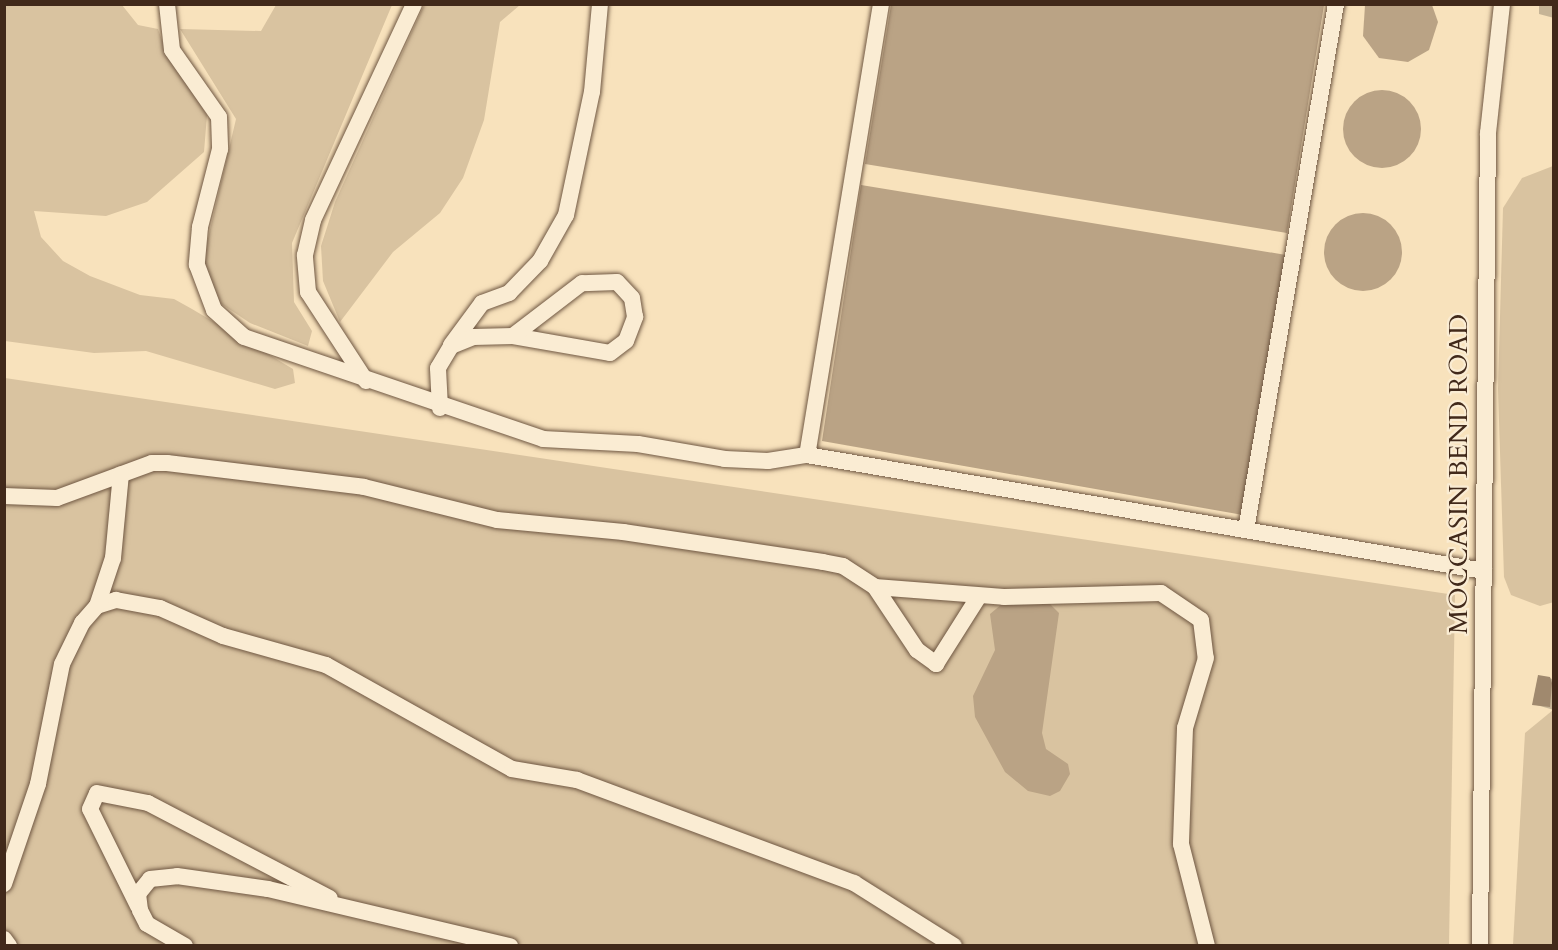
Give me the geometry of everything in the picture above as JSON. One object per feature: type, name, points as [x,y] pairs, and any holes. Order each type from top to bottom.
[{"type":"street","points":[[167,4],[172,50],[219,117],[220,149],[200,227],[197,265],[214,310],[244,337],[440,408],[543,439],[638,444],[725,459],[768,461],[807,455],[1484,571]]},
{"type":"street","points":[[366,381],[308,292],[304,255],[313,220],[414,4]]},
{"type":"street","points":[[440,408],[438,368],[451,346],[482,303],[509,293],[540,261],[566,215],[591,92],[600,4]]},
{"type":"street","points":[[807,455],[881,4]]},
{"type":"street","points":[[1246,530],[1336,4]]},
{"type":"street","name":"MOCCASIN BEND ROAD","points":[[1480,945],[1488,133],[1502,4]]},
{"type":"street","points":[[451,346],[472,337],[513,336],[610,353],[626,341],[635,316],[632,298],[617,282],[582,283],[513,336]]},
{"type":"street","points":[[4,496],[57,498],[121,474],[167,463],[294,483],[364,487],[497,520],[623,532],[843,566],[875,587],[917,650],[936,664],[979,596]]},
{"type":"street","points":[[4,884],[38,784],[62,664],[81,623],[97,606],[114,558],[121,474]]},
{"type":"street","points":[[875,587],[979,596],[1161,593],[1201,620],[1206,658],[1185,728],[1181,844],[1207,945]]},
{"type":"street","points":[[97,606],[116,600],[160,608],[223,636],[326,664],[512,769],[577,780],[854,884],[954,945]]},
{"type":"street","points":[[185,945],[147,924],[90,809],[97,793],[148,803],[338,903]]},
{"type":"street","points":[[140,910],[143,884],[167,875],[338,903],[510,945]]},
{"type":"street","points":[[4,939],[9,945]]},
{"type":"shaded area","points":[[5,5],[122,5],[138,25],[158,29],[167,54],[207,115],[204,152],[147,202],[106,216],[34,211],[41,237],[63,261],[90,276],[140,295],[174,299],[192,309],[293,369],[295,383],[275,389],[146,351],[94,353],[5,341]]},
{"type":"shaded area","points":[[276,5],[392,5],[292,243],[294,302],[312,331],[308,346],[250,323],[220,303],[202,264],[236,119],[180,29],[261,31]]},
{"type":"shaded area","points":[[424,5],[520,5],[500,22],[484,120],[463,178],[440,213],[393,252],[340,322],[323,281],[321,246],[335,202]]},
{"type":"shaded area","points":[[891,5],[1324,5],[1287,233],[865,164]]},
{"type":"shaded area","points":[[1365,5],[1432,5],[1438,22],[1429,50],[1408,62],[1379,58],[1363,36]]},
{"type":"shaded area","points":[[1382,90],[1397,93],[1409,102],[1418,114],[1421,129],[1418,144],[1409,156],[1397,165],[1382,168],[1367,165],[1355,156],[1346,144],[1343,129],[1346,114],[1355,102],[1367,93]]},
{"type":"shaded area","points":[[1553,166],[1554,602],[1540,606],[1511,595],[1504,577],[1498,389],[1503,208],[1522,178]]},
{"type":"shaded area","points":[[861,185],[1286,255],[1243,515],[822,441]]},
{"type":"shaded area","points":[[1363,213],[1378,216],[1395,230],[1402,252],[1399,267],[1385,284],[1363,291],[1348,288],[1331,274],[1324,252],[1327,237],[1341,220]]},
{"type":"shaded area","points":[[5,378],[1455,595],[1449,945],[5,945]]},
{"type":"shaded area","points":[[1002,604],[1050,604],[1059,613],[1042,733],[1046,749],[1068,764],[1070,774],[1060,791],[1050,796],[1028,791],[1005,772],[975,717],[973,696],[995,650],[990,614]]},
{"type":"shaded area","points":[[1553,710],[1553,945],[1513,945],[1525,733]]},
{"type":"building","points":[[1538,675],[1550,677],[1552,683],[1550,707],[1532,705]]}]
